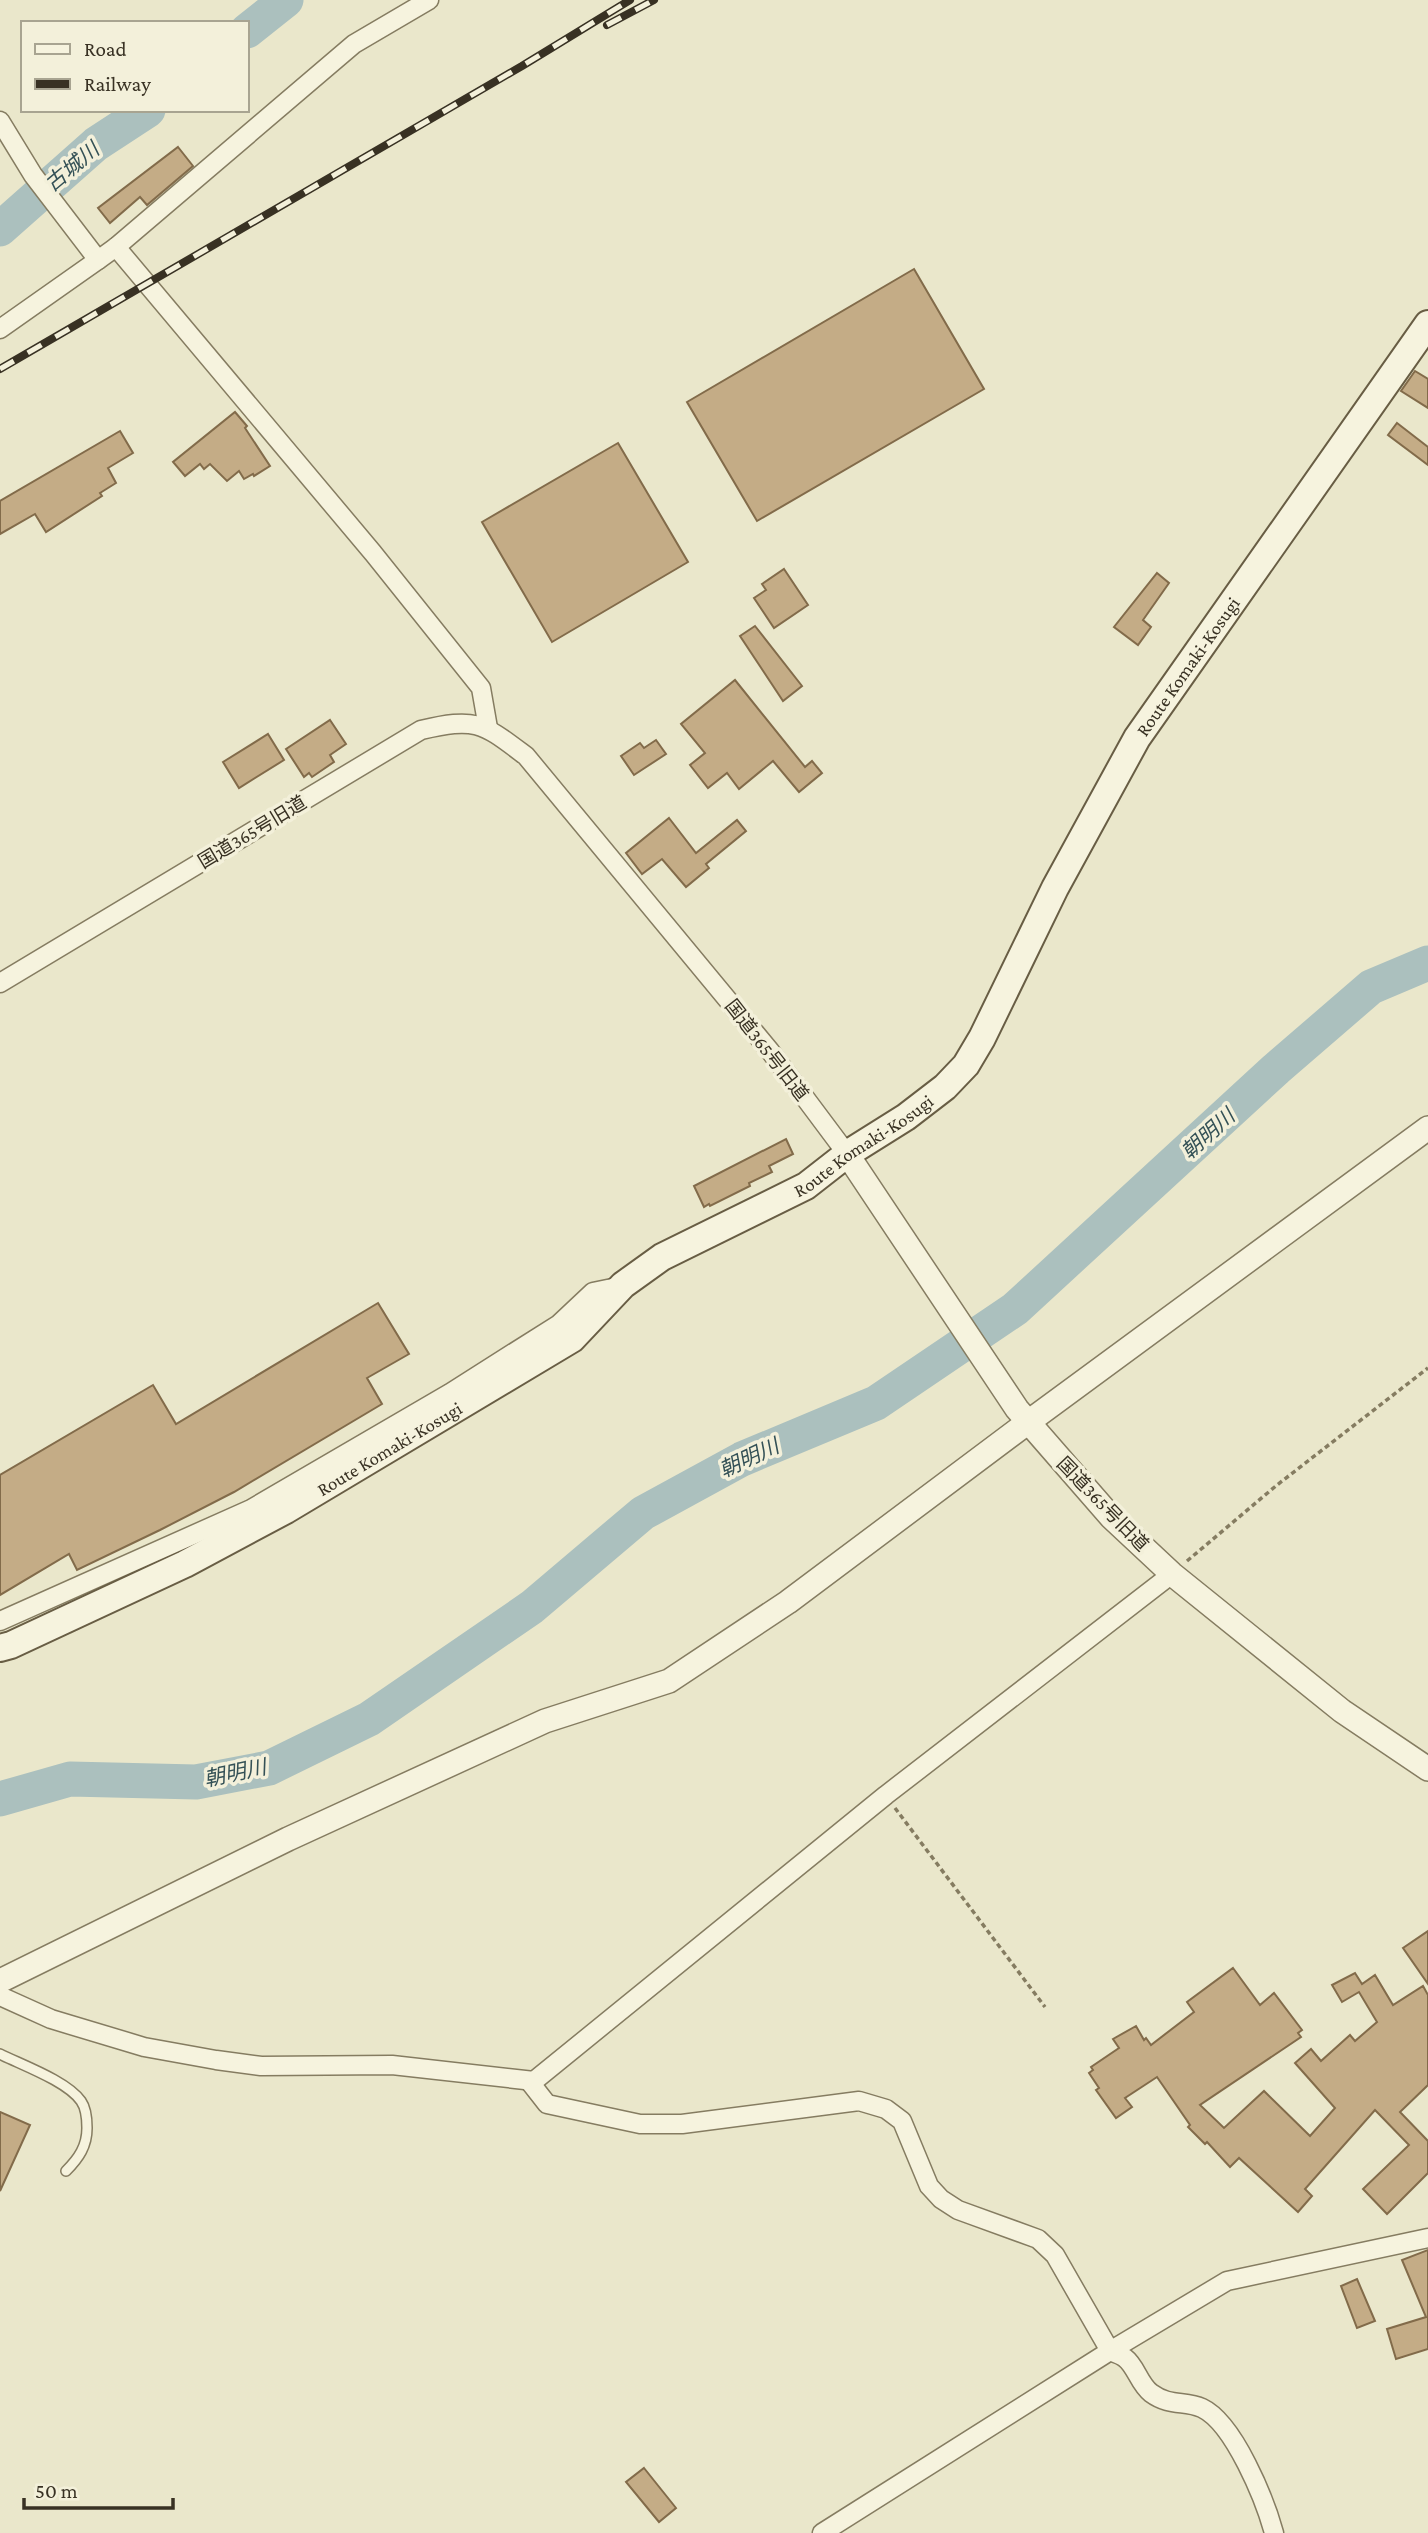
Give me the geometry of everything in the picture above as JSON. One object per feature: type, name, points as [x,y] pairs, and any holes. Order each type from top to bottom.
[{"type":"main road","name":"Route Komaki-Kosugi","points":[[0,1648],[173,1569],[286,1510],[572,1339],[622,1285],[662,1257],[851,1161],[945,1087],[966,1065],[982,1038],[1055,888],[1137,738],[1428,324]]},
{"type":"street","points":[[0,330],[116,247],[354,44],[429,0]]},
{"type":"street","points":[[0,121],[33,175],[98,260]]},
{"type":"street","points":[[116,247],[373,553],[481,688],[488,727]]},
{"type":"street","name":"国道365号旧道","points":[[0,983],[421,730],[456,722],[488,727],[526,756],[770,1051],[851,1161],[1022,1416],[1111,1517],[1172,1574],[1342,1711],[1428,1769]]},
{"type":"street","points":[[0,1981],[288,1839],[533,1727],[669,1681],[788,1602],[1022,1416],[1428,1128]]},
{"type":"street","points":[[0,1621],[251,1509],[450,1393],[526,1345],[559,1324],[593,1292],[622,1285]]},
{"type":"street","points":[[0,1996],[51,2019],[144,2046],[216,2060],[261,2066],[392,2065],[534,2081],[886,1795],[1172,1574]]},
{"type":"street","points":[[529,2081],[547,2104],[640,2123],[682,2124],[859,2101],[886,2109],[902,2121],[929,2186],[941,2199],[958,2210],[1038,2239],[1055,2255],[1110,2351],[1126,2358],[1148,2391],[1168,2403],[1200,2407],[1218,2419],[1231,2437],[1267,2506],[1274,2533]]},
{"type":"street","points":[[822,2533],[1110,2351],[1227,2281],[1428,2238]]},
{"type":"lane","points":[[0,2054],[64,2086],[82,2102],[87,2137],[80,2157],[66,2171]]},
{"type":"path","points":[[1172,1574],[1277,1485],[1428,1368]]},
{"type":"path","points":[[886,1795],[1045,2007]]},
{"type":"building","points":[[178,147],[193,166],[147,205],[140,197],[110,223],[98,208]]},
{"type":"building","points":[[914,269],[984,389],[757,521],[687,402]]},
{"type":"building","points":[[1415,371],[1428,379],[1428,408],[1401,391]]},
{"type":"building","points":[[235,412],[247,426],[245,428],[270,466],[244,479],[239,471],[227,481],[210,464],[204,469],[200,464],[185,476],[173,462]]},
{"type":"building","points":[[1397,423],[1428,447],[1428,465],[1388,435]]},
{"type":"building","points":[[120,431],[133,453],[108,468],[116,483],[100,493],[102,496],[46,532],[35,514],[0,534],[0,501]]},
{"type":"building","points":[[618,443],[688,562],[552,642],[482,522]]},
{"type":"building","points":[[784,569],[808,605],[774,628],[754,598],[766,590],[762,584]]},
{"type":"building","points":[[1157,573],[1169,583],[1143,620],[1151,627],[1138,645],[1114,627]]},
{"type":"building","points":[[755,626],[802,686],[783,701],[740,636]]},
{"type":"building","points":[[735,680],[805,767],[812,761],[822,773],[799,792],[773,761],[739,789],[727,773],[708,788],[690,765],[705,753],[681,724]]},
{"type":"building","points":[[330,720],[346,744],[330,755],[334,762],[312,777],[309,773],[304,777],[286,749]]},
{"type":"building","points":[[268,734],[284,760],[239,788],[223,762]]},
{"type":"building","points":[[656,740],[666,754],[634,775],[621,756],[640,743],[644,748]]},
{"type":"building","points":[[669,818],[696,853],[737,820],[746,831],[706,864],[709,868],[686,887],[662,859],[642,874],[626,853]]},
{"type":"building","points":[[786,1139],[793,1154],[769,1166],[772,1172],[749,1183],[750,1186],[704,1207],[694,1186]]},
{"type":"building","points":[[378,1303],[409,1354],[367,1378],[382,1404],[234,1492],[160,1530],[77,1570],[69,1554],[0,1595],[0,1475],[153,1385],[176,1424]]},
{"type":"building","points":[[1428,1931],[1428,1984],[1403,1948]]},
{"type":"building","points":[[1233,1968],[1260,2005],[1274,1993],[1302,2030],[1298,2033],[1301,2037],[1200,2105],[1224,2128],[1264,2091],[1310,2136],[1335,2108],[1295,2063],[1311,2049],[1321,2061],[1350,2035],[1355,2041],[1377,2022],[1359,1992],[1342,2002],[1332,1985],[1355,1973],[1362,1984],[1375,1975],[1393,2005],[1423,1986],[1428,1995],[1428,2085],[1400,2112],[1428,2141],[1428,2173],[1387,2214],[1363,2189],[1409,2145],[1375,2110],[1305,2189],[1312,2196],[1298,2212],[1239,2158],[1230,2167],[1207,2142],[1205,2144],[1188,2127],[1190,2125],[1157,2077],[1125,2098],[1132,2107],[1116,2118],[1096,2090],[1099,2088],[1089,2073],[1093,2070],[1091,2067],[1119,2048],[1113,2039],[1136,2026],[1144,2040],[1146,2038],[1151,2045],[1194,2012],[1187,2002]]},
{"type":"building","points":[[0,2112],[30,2125],[0,2191]]},
{"type":"building","points":[[1428,2250],[1428,2349],[1396,2359],[1387,2329],[1426,2317],[1402,2260]]},
{"type":"building","points":[[1357,2279],[1375,2321],[1357,2328],[1341,2286]]},
{"type":"building","points":[[644,2468],[676,2508],[659,2522],[626,2482]]},
{"type":"waterway","name":"古城川","points":[[248,30],[286,0]]},
{"type":"waterway","name":"古城川","points":[[0,229],[96,144],[145,112]]},
{"type":"waterway","name":"朝明川","points":[[0,1799],[70,1779],[196,1782],[269,1768],[369,1719],[532,1607],[643,1513],[742,1459],[876,1403],[1015,1309],[1276,1069],[1371,987],[1428,963]]},
{"type":"railway","points":[[0,369],[522,66],[630,0]]},
{"type":"railway","points":[[607,25],[654,0]]}]
